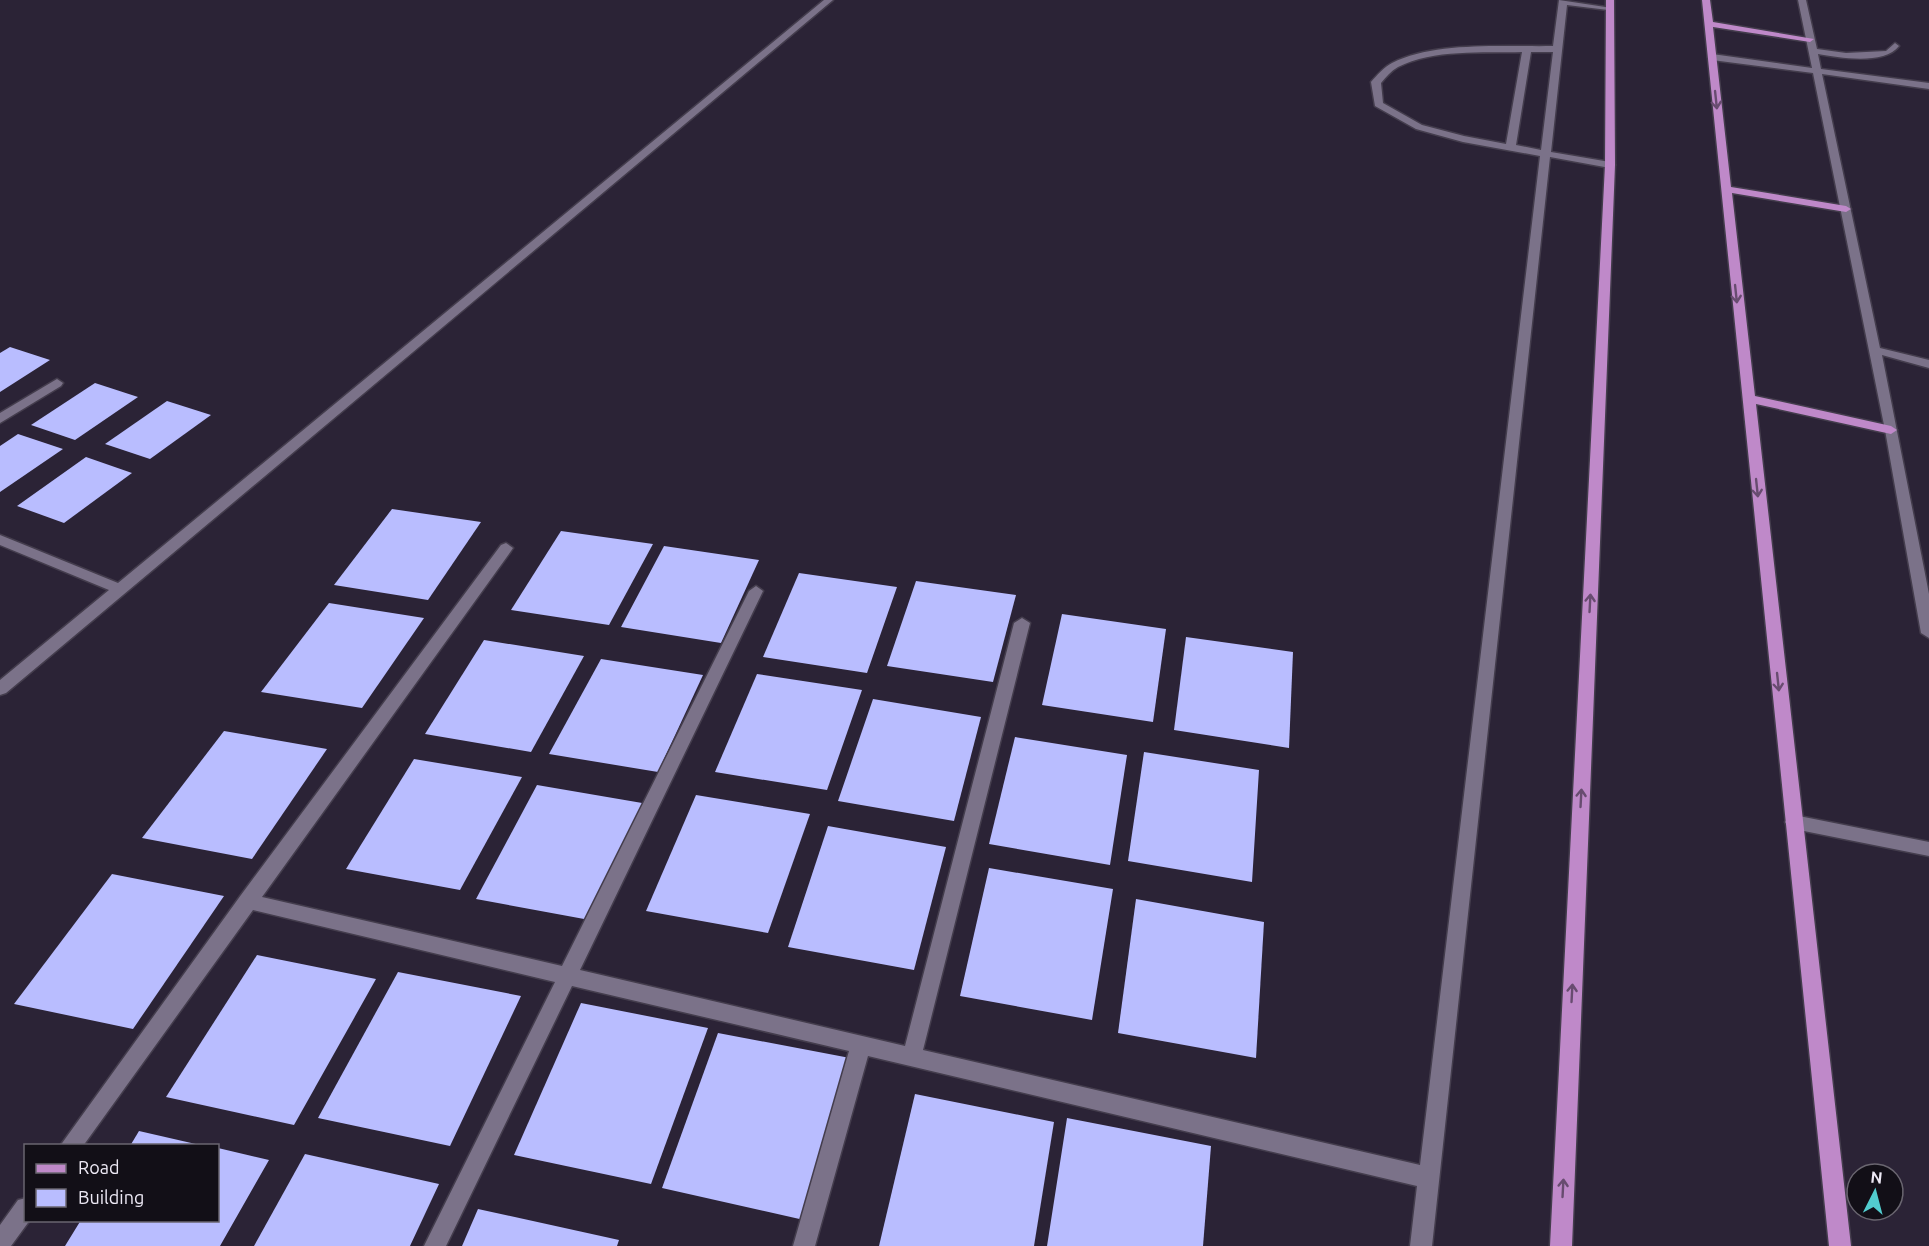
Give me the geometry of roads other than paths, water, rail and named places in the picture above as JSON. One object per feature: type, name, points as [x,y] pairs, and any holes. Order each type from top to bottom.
[{"type":"main road","points":[[1706,0],[1840,1246]]},
{"type":"main road","points":[[1561,1246],[1610,165],[1609,4]]},
{"type":"main road","points":[[1708,24],[1810,39]]},
{"type":"main road","points":[[1725,189],[1846,209]]},
{"type":"main road","points":[[1747,398],[1892,430]]},
{"type":"street","points":[[0,689],[829,0]]},
{"type":"street","points":[[1802,0],[1892,430],[1929,633]]},
{"type":"street","points":[[1421,1246],[1563,1],[1609,4]]},
{"type":"street","points":[[1813,51],[1861,56],[1889,53],[1895,46]]},
{"type":"street","points":[[1557,49],[1429,55],[1394,66],[1376,82],[1378,104],[1419,127],[1463,139],[1610,165]]},
{"type":"street","points":[[1511,147],[1527,50]]},
{"type":"street","points":[[1712,57],[1929,86]]},
{"type":"street","points":[[1875,350],[1929,364]]},
{"type":"street","points":[[0,419],[57,383]]},
{"type":"street","points":[[0,540],[120,590]]},
{"type":"street","points":[[71,1144],[506,548]]},
{"type":"street","points":[[435,1246],[756,591]]},
{"type":"street","points":[[912,1056],[1022,623]]},
{"type":"street","points":[[1794,822],[1929,849]]},
{"type":"street","points":[[247,901],[1429,1178]]},
{"type":"street","points":[[804,1246],[861,1044]]},
{"type":"street","points":[[0,1243],[24,1211]]}]
